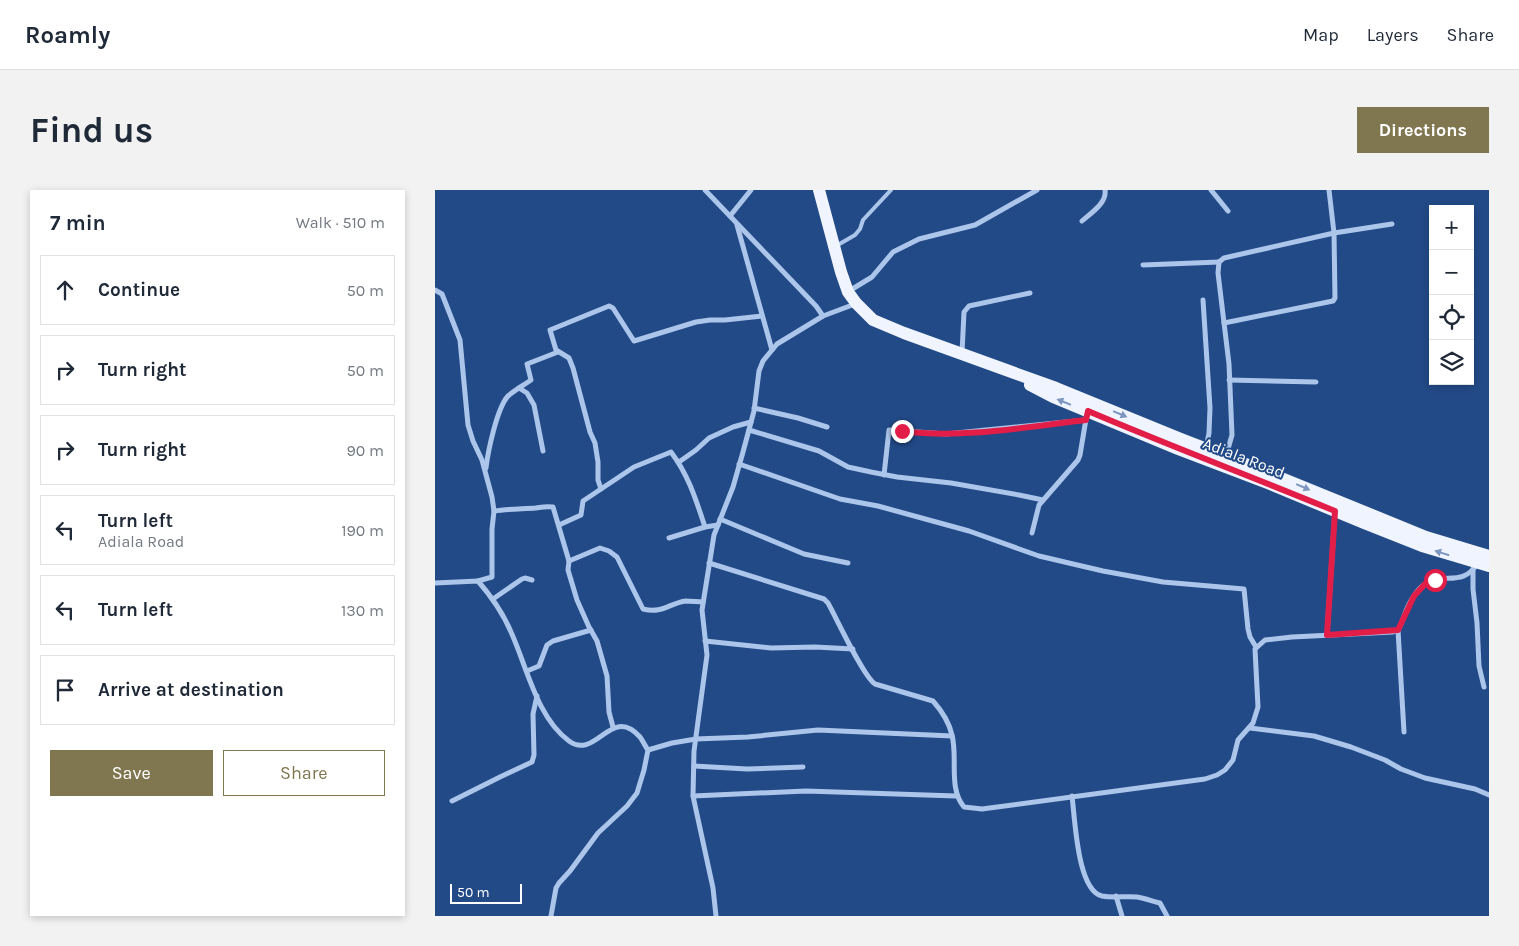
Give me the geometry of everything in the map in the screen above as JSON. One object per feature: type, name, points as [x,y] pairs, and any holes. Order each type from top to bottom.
[{"type":"main road","name":"Adiala Road","points":[[819,190],[848,292],[873,320],[1057,388],[1206,449],[1224,461],[1335,511],[1422,546],[1480,566]]},
{"type":"main road","name":"Adiala Road","points":[[993,364],[1087,416],[1224,461],[1426,537],[1489,556]]},
{"type":"street","points":[[705,190],[816,306],[823,316]]},
{"type":"street","points":[[730,216],[751,190]]},
{"type":"street","points":[[848,292],[872,277],[893,252],[919,239],[975,225],[1037,190]]},
{"type":"street","points":[[1082,221],[1103,202],[1106,194],[1105,190]]},
{"type":"street","points":[[1211,190],[1228,211]]},
{"type":"street","points":[[1224,323],[1333,301],[1335,298],[1334,233],[1329,190]]},
{"type":"street","points":[[737,223],[772,350]]},
{"type":"street","points":[[1143,264],[1219,262],[1224,258],[1334,233],[1392,224]]},
{"type":"street","points":[[1219,262],[1218,273],[1229,380],[1232,435],[1224,461]]},
{"type":"street","points":[[435,290],[442,294],[460,340],[468,425],[486,471],[494,511],[492,577],[478,581],[435,583]]},
{"type":"street","points":[[962,353],[965,312],[969,306],[1030,293]]},
{"type":"street","points":[[1203,300],[1210,408],[1209,434],[1206,449]]},
{"type":"street","points":[[716,916],[713,888],[693,796],[696,739],[707,655],[702,610],[714,535],[733,487],[751,422],[759,371],[763,361],[777,344],[823,316],[856,303]]},
{"type":"street","points":[[601,489],[598,480],[595,443],[575,375],[569,358],[555,348],[550,330],[609,306],[613,308],[634,341],[696,322],[762,316]]},
{"type":"street","points":[[486,471],[489,447],[499,411],[509,396],[531,380],[527,364],[559,352]]},
{"type":"street","points":[[1229,380],[1316,382]]},
{"type":"street","points":[[519,388],[527,393],[534,405],[543,451]]},
{"type":"street","points":[[754,408],[827,427]]},
{"type":"street","points":[[884,475],[887,434],[889,430],[946,434],[1087,416],[1078,460],[1039,505],[1032,533]]},
{"type":"street","points":[[679,462],[709,438],[733,426],[751,422]]},
{"type":"street","points":[[749,430],[819,451],[848,467],[884,475],[951,483],[1043,500]]},
{"type":"street","points":[[559,525],[581,515],[583,502],[634,467],[671,452],[691,484],[705,527]]},
{"type":"street","points":[[709,563],[824,599],[828,603],[871,682],[933,700],[947,721],[952,736],[956,796],[964,808],[983,809],[1211,777],[1228,767],[1233,760],[1238,740],[1250,728],[1256,715],[1258,707],[1256,647],[1248,629],[1244,589],[1163,582],[1103,571],[1039,556],[969,531],[878,506],[840,499],[739,464]]},
{"type":"street","points":[[494,511],[553,507],[569,561],[568,570],[579,607],[597,641],[607,676],[609,712],[613,728]]},
{"type":"street","points":[[1327,635],[1335,511]]},
{"type":"street","points":[[720,519],[804,554],[847,563]]},
{"type":"street","points":[[669,538],[718,525]]},
{"type":"street","points":[[569,561],[599,548],[612,553],[617,557],[643,609],[650,611],[658,610],[686,601],[703,602]]},
{"type":"street","points":[[1404,732],[1398,630],[1414,596],[1426,583],[1461,577],[1480,566]]},
{"type":"street","points":[[1480,566],[1473,589],[1479,666],[1483,688]]},
{"type":"street","points":[[493,599],[521,579],[532,580]]},
{"type":"street","points":[[478,581],[493,599],[511,632],[537,696],[552,725],[573,743],[585,745],[613,728],[623,726],[630,728],[639,736],[648,750],[645,770],[637,793],[627,806],[598,833],[559,883],[556,888],[551,916]]},
{"type":"street","points":[[527,671],[539,666],[547,645],[553,641],[591,630]]},
{"type":"street","points":[[1256,647],[1265,640],[1292,636],[1398,630]]},
{"type":"street","points":[[705,641],[771,648],[815,647],[853,649]]},
{"type":"street","points":[[452,801],[532,762],[534,755],[533,714],[537,696]]},
{"type":"street","points":[[1250,728],[1314,736],[1351,747],[1425,778],[1475,789],[1489,795]]},
{"type":"street","points":[[648,750],[696,739],[748,737],[817,730],[952,736]]},
{"type":"street","points":[[694,766],[747,769],[803,767]]},
{"type":"street","points":[[693,796],[815,791],[956,796]]},
{"type":"street","points":[[1072,796],[1080,864],[1086,882],[1094,892],[1101,896],[1139,898],[1159,903],[1167,916]]},
{"type":"street","points":[[1116,896],[1122,916]]},
{"type":"lane","points":[[834,247],[855,235],[860,229],[863,220],[891,190]]},
{"type":"route","points":[[902,431],[946,434],[1086,420],[1088,411],[1335,511],[1327,635],[1393,632],[1398,630],[1403,616],[1418,590],[1426,583],[1435,580]]}]
